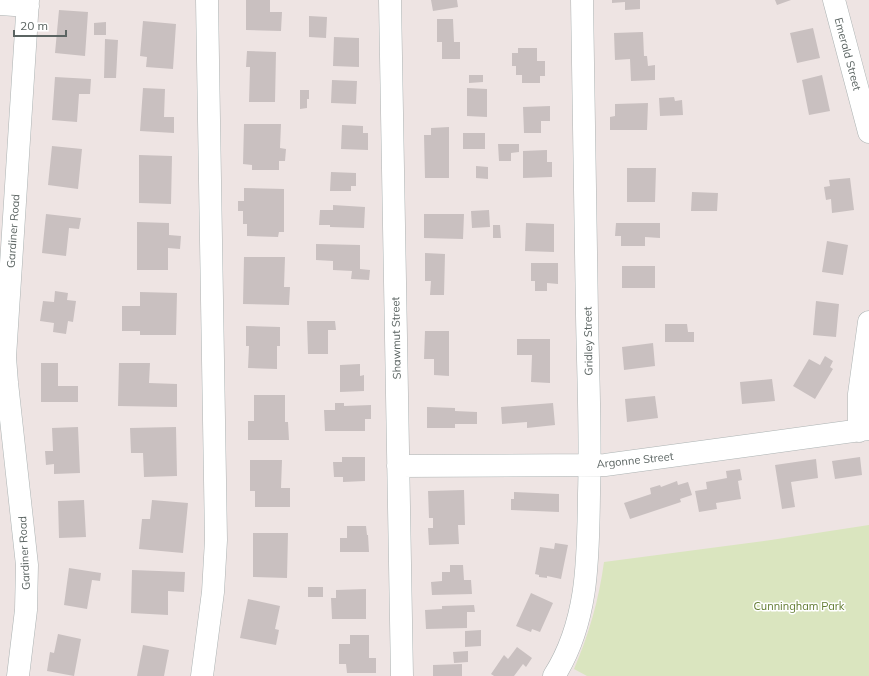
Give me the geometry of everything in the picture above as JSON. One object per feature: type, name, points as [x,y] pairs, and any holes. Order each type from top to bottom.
[{"type":"street","points":[[202,676],[213,592],[216,540],[208,0]]},
{"type":"street","name":"Shawmut Street","points":[[390,0],[402,676]]},
{"type":"street","name":"Gridley Street","points":[[554,676],[571,641],[577,624],[584,591],[588,556],[590,466],[582,0]]},
{"type":"street","name":"Emerald Street","points":[[834,0],[869,132]]},
{"type":"street","points":[[0,4],[28,3]]},
{"type":"street","name":"Gardiner Road","points":[[18,676],[26,610],[27,566],[5,357],[28,3]]},
{"type":"street","points":[[864,430],[859,394],[869,322]]},
{"type":"street","name":"Argonne Street","points":[[398,466],[590,466],[645,460],[864,430]]},
{"type":"green space","name":"Cunningham Park","points":[[869,525],[869,676],[587,676],[574,669],[593,616],[604,562],[771,540]]},
{"type":"building","points":[[246,0],[270,0],[270,12],[282,12],[281,31],[246,30]]},
{"type":"building","points":[[431,0],[457,0],[458,7],[433,11]]},
{"type":"building","points":[[612,0],[640,0],[640,9],[625,10],[625,2],[612,3]]},
{"type":"building","points":[[775,0],[791,0],[777,5]]},
{"type":"building","points":[[59,10],[88,12],[85,56],[55,53]]},
{"type":"building","points":[[309,16],[327,17],[326,38],[309,37]]},
{"type":"building","points":[[437,19],[453,19],[454,42],[460,42],[460,59],[442,59],[442,42],[437,42]]},
{"type":"building","points":[[143,21],[176,24],[173,69],[146,67],[147,57],[140,56]]},
{"type":"building","points":[[106,22],[106,35],[94,35],[94,23]]},
{"type":"building","points":[[813,28],[820,58],[797,63],[790,33]]},
{"type":"building","points":[[643,32],[644,56],[647,56],[648,66],[655,65],[655,80],[631,81],[630,59],[615,60],[614,33]]},
{"type":"building","points":[[334,37],[359,38],[359,67],[333,66]]},
{"type":"building","points":[[105,39],[118,40],[116,78],[104,78]]},
{"type":"building","points":[[518,48],[537,48],[537,61],[545,61],[545,76],[540,76],[540,83],[522,83],[522,75],[516,75],[516,66],[512,66],[512,53],[518,53]]},
{"type":"building","points":[[247,51],[276,52],[275,102],[249,102],[250,67],[246,67]]},
{"type":"building","points":[[469,75],[483,75],[483,82],[469,83]]},
{"type":"building","points":[[822,75],[830,111],[809,115],[802,80]]},
{"type":"building","points":[[55,77],[91,79],[90,94],[79,94],[77,122],[52,120]]},
{"type":"building","points":[[332,80],[357,81],[356,104],[331,103]]},
{"type":"building","points":[[143,88],[165,89],[164,117],[174,117],[174,133],[140,131]]},
{"type":"building","points":[[467,88],[487,89],[487,117],[467,116]]},
{"type":"building","points":[[300,90],[309,90],[307,108],[300,109]]},
{"type":"building","points":[[674,97],[675,101],[682,100],[683,115],[660,116],[659,98]]},
{"type":"building","points":[[648,103],[647,130],[610,130],[610,117],[615,116],[615,104]]},
{"type":"building","points":[[550,106],[550,121],[541,121],[541,133],[524,133],[523,107]]},
{"type":"building","points":[[244,124],[281,124],[280,148],[286,149],[285,161],[279,161],[279,170],[252,170],[252,165],[243,164]]},
{"type":"building","points":[[342,125],[363,126],[363,133],[368,133],[368,150],[341,149]]},
{"type":"building","points":[[449,127],[449,178],[425,178],[424,135],[431,135],[431,128]]},
{"type":"building","points":[[463,133],[485,133],[485,149],[463,149]]},
{"type":"building","points":[[498,144],[519,144],[519,152],[511,153],[511,161],[499,161]]},
{"type":"building","points":[[52,146],[82,149],[78,189],[48,185]]},
{"type":"building","points":[[547,150],[547,162],[552,162],[552,177],[523,178],[523,151]]},
{"type":"building","points":[[139,155],[172,156],[171,204],[139,203]]},
{"type":"building","points":[[476,166],[488,167],[488,179],[476,178]]},
{"type":"building","points":[[627,168],[656,168],[655,202],[627,202]]},
{"type":"building","points":[[331,172],[356,173],[356,186],[351,186],[351,191],[330,191]]},
{"type":"building","points":[[850,178],[854,210],[832,213],[831,199],[826,200],[824,187],[830,186],[829,180]]},
{"type":"building","points":[[244,188],[284,189],[284,232],[279,232],[278,237],[247,236],[247,224],[243,224],[243,211],[238,211],[238,201],[244,201]]},
{"type":"building","points":[[692,192],[718,193],[717,211],[691,211]]},
{"type":"building","points":[[333,205],[365,207],[364,228],[330,227],[330,225],[319,225],[320,210],[333,210]]},
{"type":"building","points":[[489,210],[490,227],[472,228],[471,211]]},
{"type":"building","points":[[46,214],[81,218],[79,229],[69,228],[66,256],[42,253]]},
{"type":"building","points":[[424,214],[464,214],[463,239],[424,238]]},
{"type":"building","points":[[137,222],[169,223],[169,235],[181,236],[180,249],[168,248],[168,270],[137,270]]},
{"type":"building","points":[[526,223],[554,224],[554,252],[525,251]]},
{"type":"building","points":[[616,223],[660,223],[660,238],[645,237],[645,246],[621,246],[621,236],[615,236]]},
{"type":"building","points":[[493,225],[500,225],[501,238],[493,238]]},
{"type":"building","points":[[827,241],[848,245],[843,275],[822,272]]},
{"type":"building","points":[[316,244],[360,245],[360,269],[370,270],[369,280],[351,279],[352,271],[333,270],[333,261],[316,260]]},
{"type":"building","points":[[425,253],[445,254],[444,295],[430,295],[431,281],[425,281]]},
{"type":"building","points":[[244,257],[285,257],[284,287],[290,287],[289,305],[243,304]]},
{"type":"building","points":[[531,263],[558,263],[558,284],[547,283],[547,291],[535,291],[535,281],[531,281]]},
{"type":"building","points":[[622,266],[655,266],[655,288],[622,288]]},
{"type":"building","points":[[55,291],[68,293],[67,300],[76,301],[73,322],[68,321],[66,334],[53,332],[54,323],[40,321],[43,301],[54,302]]},
{"type":"building","points":[[140,292],[177,293],[176,335],[140,335],[140,331],[122,331],[122,306],[140,306]]},
{"type":"building","points":[[816,301],[839,304],[836,337],[813,335]]},
{"type":"building","points":[[307,321],[335,321],[336,330],[328,330],[328,354],[308,354]]},
{"type":"building","points":[[665,324],[687,324],[688,332],[694,332],[694,342],[665,342]]},
{"type":"building","points":[[246,326],[280,327],[280,346],[277,346],[277,369],[248,368],[249,346],[246,346]]},
{"type":"building","points":[[425,331],[449,331],[449,376],[434,375],[434,359],[424,359]]},
{"type":"building","points":[[517,339],[550,339],[550,383],[531,382],[532,355],[517,355]]},
{"type":"building","points":[[653,343],[655,366],[624,370],[622,347]]},
{"type":"building","points":[[825,356],[833,361],[830,367],[833,369],[815,399],[793,386],[809,359],[820,365]]},
{"type":"building","points":[[41,363],[58,363],[58,386],[78,386],[78,402],[41,402]]},
{"type":"building","points":[[119,363],[150,363],[149,383],[177,384],[177,407],[118,406]]},
{"type":"building","points":[[360,364],[360,376],[364,375],[364,391],[340,392],[340,365]]},
{"type":"building","points":[[772,379],[775,401],[742,404],[740,382]]},
{"type":"building","points":[[254,395],[285,395],[285,422],[288,422],[289,440],[248,440],[248,421],[254,421]]},
{"type":"building","points":[[655,396],[658,418],[627,422],[625,399]]},
{"type":"building","points":[[335,403],[344,403],[344,406],[371,405],[371,419],[365,419],[365,431],[325,431],[324,410],[335,410]]},
{"type":"building","points":[[553,403],[555,425],[527,428],[527,422],[502,424],[501,407]]},
{"type":"building","points":[[427,407],[455,408],[455,411],[477,412],[477,424],[455,424],[455,428],[427,428]]},
{"type":"building","points":[[78,427],[80,473],[54,474],[54,464],[46,465],[45,451],[53,451],[52,428]]},
{"type":"building","points":[[176,427],[177,476],[144,477],[143,453],[131,453],[130,428]]},
{"type":"building","points":[[342,457],[365,457],[365,481],[343,482],[343,477],[334,477],[333,462],[342,462]]},
{"type":"building","points":[[860,457],[862,475],[835,479],[832,461]]},
{"type":"building","points":[[816,459],[818,478],[791,482],[795,507],[782,509],[775,465]]},
{"type":"building","points":[[250,460],[282,460],[281,488],[290,488],[290,507],[255,507],[255,491],[250,491]]},
{"type":"building","points":[[740,469],[742,480],[738,481],[741,499],[716,503],[717,509],[699,512],[695,491],[707,489],[706,482],[727,478],[726,471]]},
{"type":"building","points":[[677,481],[678,485],[688,482],[692,495],[680,499],[681,502],[630,519],[624,503],[651,494],[650,488],[660,485],[661,487]]},
{"type":"building","points":[[464,490],[465,525],[458,525],[459,544],[429,545],[428,528],[433,528],[433,518],[429,518],[428,491]]},
{"type":"building","points":[[514,492],[559,494],[559,512],[511,510],[511,499],[514,499]]},
{"type":"building","points":[[84,500],[86,537],[59,538],[58,501]]},
{"type":"building","points":[[152,500],[188,503],[183,553],[139,549],[142,519],[150,519]]},
{"type":"building","points":[[347,526],[366,526],[369,552],[340,552],[340,538],[347,538]]},
{"type":"building","points":[[253,533],[288,533],[287,578],[253,577]]},
{"type":"building","points":[[555,543],[568,545],[561,579],[547,576],[547,578],[539,577],[539,575],[535,574],[540,547],[554,549]]},
{"type":"building","points":[[450,565],[463,565],[464,580],[471,580],[472,594],[432,595],[431,582],[442,581],[442,572],[450,572]]},
{"type":"building","points":[[69,568],[101,573],[100,581],[92,580],[87,609],[64,605]]},
{"type":"building","points":[[132,570],[185,572],[184,592],[168,591],[168,615],[131,613]]},
{"type":"building","points":[[308,587],[323,587],[323,597],[308,597]]},
{"type":"building","points":[[366,589],[366,619],[332,619],[331,598],[336,598],[336,590]]},
{"type":"building","points":[[531,593],[553,603],[540,632],[532,629],[531,632],[516,626]]},
{"type":"building","points":[[248,599],[280,606],[275,629],[279,630],[276,645],[240,638]]},
{"type":"building","points":[[474,605],[475,612],[467,612],[467,628],[426,629],[425,610],[442,609],[442,606]]},
{"type":"building","points":[[481,630],[481,646],[465,647],[465,631]]},
{"type":"building","points":[[58,634],[81,639],[74,676],[47,671],[50,652],[54,653]]},
{"type":"building","points":[[350,635],[369,635],[369,658],[376,658],[376,673],[347,673],[346,664],[339,664],[339,644],[350,644]]},
{"type":"building","points":[[143,645],[169,650],[164,676],[137,676]]},
{"type":"building","points":[[517,647],[532,658],[526,667],[523,664],[514,676],[494,676],[491,674],[504,655],[508,659]]},
{"type":"building","points":[[468,651],[468,662],[454,663],[453,652]]},
{"type":"building","points":[[462,664],[462,676],[433,676],[433,665]]}]
